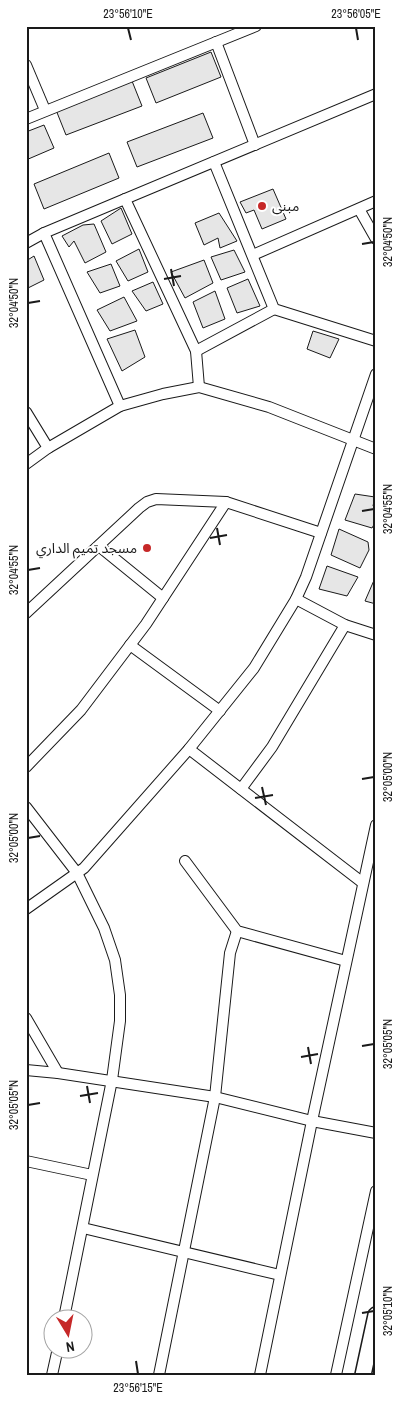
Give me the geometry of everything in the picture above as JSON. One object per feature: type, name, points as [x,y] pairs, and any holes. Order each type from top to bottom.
[{"type":"main road","points":[[363,1375],[376,1315]]},
{"type":"street","points":[[26,119],[256,26]]},
{"type":"street","points":[[216,42],[256,145]]},
{"type":"street","points":[[26,65],[45,110]]},
{"type":"street","points":[[26,243],[44,233],[376,94]]},
{"type":"street","points":[[214,162],[274,309]]},
{"type":"street","points":[[124,199],[196,351],[199,387]]},
{"type":"street","points":[[253,255],[376,202]]},
{"type":"street","points":[[359,209],[376,239]]},
{"type":"street","points":[[44,233],[120,406]]},
{"type":"street","points":[[196,351],[274,309],[376,341]]},
{"type":"street","points":[[26,909],[77,873],[189,749],[254,668],[296,599],[376,374]]},
{"type":"street","points":[[26,464],[48,448],[120,406],[163,394],[199,387],[269,407],[376,449]]},
{"type":"street","points":[[26,412],[48,448]]},
{"type":"street","points":[[26,613],[147,502],[156,499],[226,502],[321,533]]},
{"type":"street","points":[[26,767],[82,710],[130,646],[226,502]]},
{"type":"street","points":[[99,546],[163,598]]},
{"type":"street","points":[[296,599],[344,625],[376,635]]},
{"type":"street","points":[[241,789],[272,747],[344,625]]},
{"type":"street","points":[[130,646],[220,711]]},
{"type":"street","points":[[189,749],[363,883]]},
{"type":"street","points":[[26,807],[77,873],[104,928],[114,960],[120,996],[120,1021],[112,1080],[66,1308]]},
{"type":"street","points":[[260,1375],[363,883],[371,867],[376,825]]},
{"type":"street","points":[[185,861],[237,932],[346,961]]},
{"type":"street","points":[[159,1375],[215,1097],[230,953],[237,932]]},
{"type":"street","points":[[26,1018],[58,1073]]},
{"type":"street","points":[[26,1070],[112,1080],[215,1097],[312,1121],[376,1133]]},
{"type":"street","points":[[26,1161],[92,1175]]},
{"type":"street","points":[[336,1375],[376,1191]]},
{"type":"street","points":[[83,1228],[280,1275]]},
{"type":"street","points":[[52,1375],[56,1358]]},
{"type":"building","points":[[211,52],[221,77],[156,103],[146,78]]},
{"type":"building","points":[[132,81],[142,106],[66,135],[56,110]]},
{"type":"building","points":[[203,113],[213,138],[137,167],[127,142]]},
{"type":"building","points":[[44,125],[54,148],[26,160],[26,132]]},
{"type":"building","points":[[109,153],[119,178],[44,209],[34,184]]},
{"type":"building","name":"مبنى","points":[[273,189],[286,219],[262,229],[254,210],[246,213],[240,202]]},
{"type":"building","points":[[121,208],[132,234],[112,244],[101,221]]},
{"type":"building","points":[[219,213],[237,241],[220,248],[218,238],[204,245],[195,223]]},
{"type":"building","points":[[94,224],[106,252],[85,263],[74,241],[69,247],[62,236],[83,225]]},
{"type":"building","points":[[139,249],[148,272],[128,281],[116,261]]},
{"type":"building","points":[[234,250],[245,272],[221,280],[211,257]]},
{"type":"building","points":[[34,256],[44,280],[26,289],[26,261]]},
{"type":"building","points":[[204,260],[213,283],[185,298],[171,272]]},
{"type":"building","points":[[111,264],[120,286],[100,293],[87,272]]},
{"type":"building","points":[[248,279],[260,306],[237,313],[227,288]]},
{"type":"building","points":[[153,282],[163,304],[146,311],[132,291]]},
{"type":"building","points":[[215,291],[225,319],[203,328],[193,302]]},
{"type":"building","points":[[124,297],[137,321],[110,331],[97,310]]},
{"type":"building","points":[[135,330],[145,357],[122,371],[107,339]]},
{"type":"building","points":[[313,331],[339,339],[330,358],[307,349]]},
{"type":"building","points":[[355,494],[375,497],[373,506],[376,507],[376,521],[372,528],[345,520]]},
{"type":"building","points":[[339,529],[368,542],[369,550],[360,568],[331,555]]},
{"type":"building","points":[[327,566],[358,577],[347,596],[319,589]]},
{"type":"building","points":[[376,579],[376,604],[365,601]]},
{"type":"place","name":"مبنى","points":[[262,206]]},
{"type":"place","name":"مسجد تميم الداري","points":[[147,548]]}]
